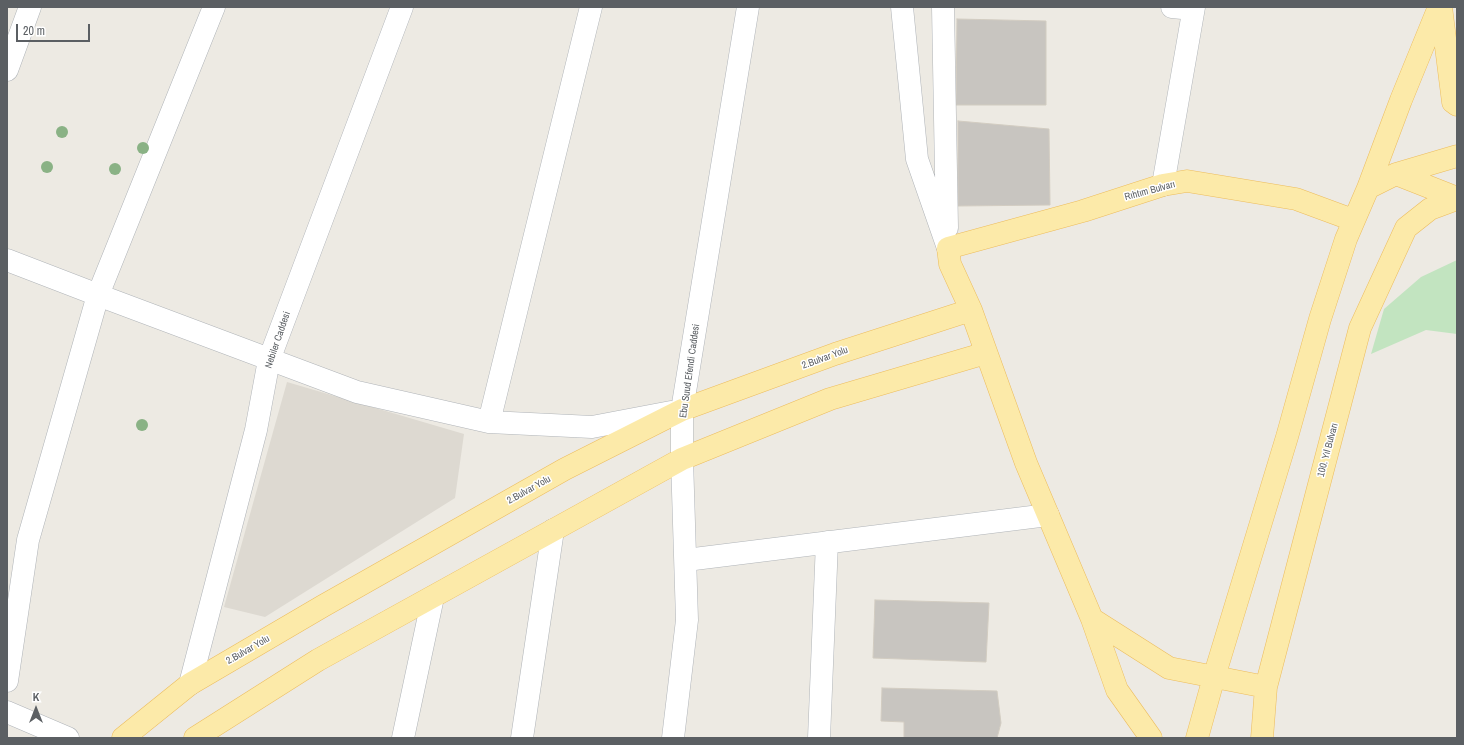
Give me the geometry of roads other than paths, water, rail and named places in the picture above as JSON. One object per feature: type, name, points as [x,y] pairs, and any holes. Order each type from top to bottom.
[{"type":"main road","points":[[1440,7],[1453,102],[1457,105]]},
{"type":"main road","points":[[1197,738],[1287,437],[1320,319],[1346,239],[1368,188],[1401,100],[1440,7]]},
{"type":"main road","points":[[1368,188],[1396,174],[1457,156]]},
{"type":"main road","points":[[1396,174],[1457,199]]},
{"type":"main road","name":"Rıhtım Bulvarı","points":[[948,248],[1083,211],[1163,185],[1187,182],[1296,199],[1354,220]]},
{"type":"main road","name":"100. Yıl Bulvarı","points":[[1262,738],[1266,687],[1360,328],[1406,228],[1430,209],[1457,199]]},
{"type":"main road","points":[[948,248],[950,264],[970,310],[1026,463],[1092,619],[1117,690],[1151,738]]},
{"type":"main road","name":"2.Bulvar Yolu","points":[[123,738],[190,684],[323,606],[565,469],[682,410],[835,354],[970,310]]},
{"type":"main road","points":[[195,738],[318,660],[682,459],[830,399],[986,353]]},
{"type":"main road","points":[[1092,619],[1169,668],[1266,687]]},
{"type":"street","points":[[7,70],[30,7]]},
{"type":"street","points":[[7,681],[28,540],[98,295],[214,7]]},
{"type":"street","name":"Nebiler Caddesi","points":[[190,684],[256,430],[269,360],[402,7]]},
{"type":"street","points":[[489,422],[591,7]]},
{"type":"street","name":"Ebu Suud Efendi Caddesi","points":[[673,738],[687,620],[682,410],[748,7]]},
{"type":"street","points":[[902,7],[917,159],[948,248]]},
{"type":"street","points":[[943,7],[948,248]]},
{"type":"street","points":[[1163,185],[1186,8]]},
{"type":"street","points":[[7,260],[357,392],[489,422],[592,427],[682,410]]},
{"type":"street","points":[[686,560],[1048,515]]},
{"type":"street","points":[[522,738],[553,530]]},
{"type":"street","points":[[819,738],[827,542]]},
{"type":"street","points":[[403,738],[433,597]]},
{"type":"street","points":[[7,712],[68,738]]}]
